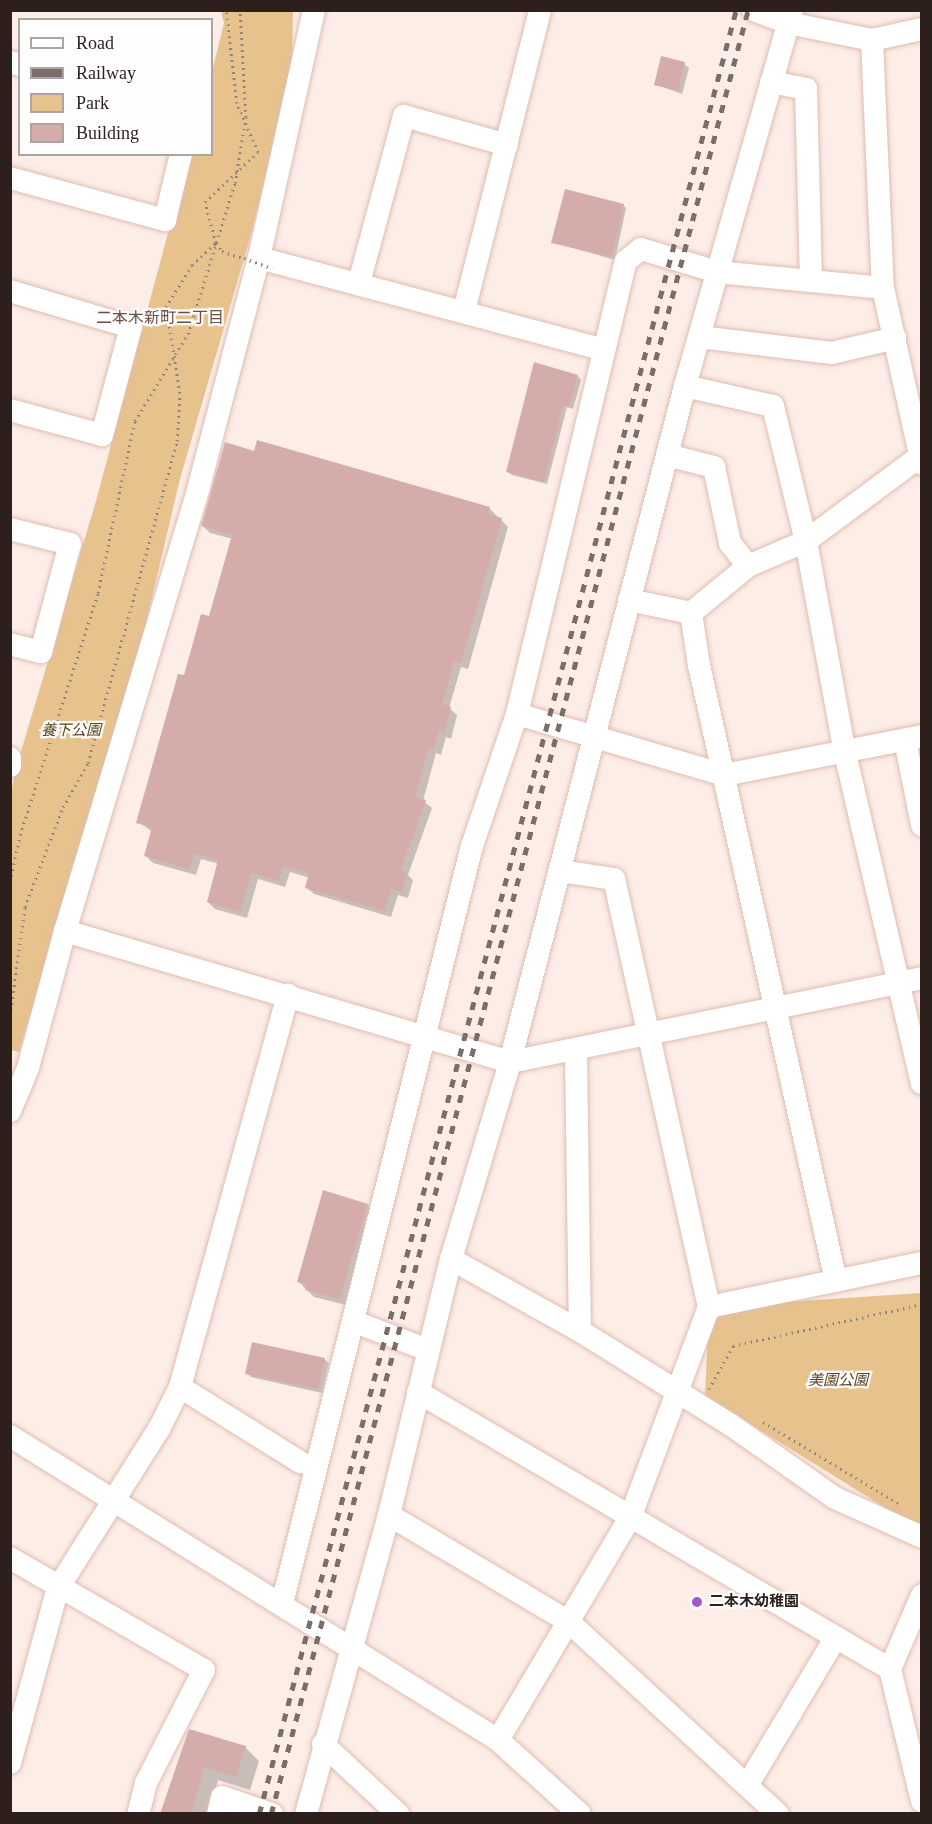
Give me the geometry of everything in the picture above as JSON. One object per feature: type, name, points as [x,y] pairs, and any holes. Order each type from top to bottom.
[{"type":"street","points":[[10,1111],[19,1066],[65,931],[198,490],[258,262],[314,10]]},
{"type":"street","points":[[464,311],[540,10]]},
{"type":"street","points":[[753,10],[790,17],[872,39],[921,29]]},
{"type":"street","points":[[306,1814],[323,1744],[389,1515],[451,1259],[510,1062],[685,386],[790,17]]},
{"type":"street","points":[[691,613],[748,566],[806,541],[921,459],[883,288],[872,39]]},
{"type":"street","points":[[771,82],[806,89],[811,280]]},
{"type":"street","points":[[359,283],[404,116],[507,145]]},
{"type":"street","points":[[10,178],[165,220],[181,156]]},
{"type":"street","points":[[282,1604],[355,1322],[472,846],[518,714],[626,261],[634,252],[651,251],[717,272],[883,288]]},
{"type":"street","points":[[258,262],[359,283],[604,350]]},
{"type":"street","points":[[10,291],[131,327],[102,435],[10,410]]},
{"type":"street","points":[[700,337],[832,353],[895,338]]},
{"type":"street","points":[[685,386],[773,406],[806,541],[845,753],[911,980],[921,1083]]},
{"type":"street","points":[[668,455],[714,467],[730,543],[748,566]]},
{"type":"street","points":[[10,529],[70,544],[42,652],[10,644]]},
{"type":"street","points":[[628,600],[691,613]]},
{"type":"street","points":[[691,613],[724,775],[778,1009],[836,1281]]},
{"type":"street","points":[[518,714],[593,739],[724,775],[913,738],[921,825]]},
{"type":"street","points":[[10,758],[10,766]]},
{"type":"street","points":[[498,1740],[630,1518],[709,1307],[614,879],[560,871]]},
{"type":"street","points":[[65,931],[510,1062],[650,1036],[911,980]]},
{"type":"street","points":[[10,1763],[58,1588],[114,1501],[180,1387],[288,995]]},
{"type":"street","points":[[576,1051],[580,1331]]},
{"type":"street","points":[[451,1259],[580,1331],[679,1392],[835,1498],[921,1537]]},
{"type":"street","points":[[709,1307],[921,1263]]},
{"type":"street","points":[[355,1322],[428,1350]]},
{"type":"street","points":[[180,1387],[300,1462]]},
{"type":"street","points":[[418,1392],[890,1669]]},
{"type":"street","points":[[10,1436],[352,1646],[498,1740],[580,1814]]},
{"type":"street","points":[[389,1515],[569,1622],[778,1814]]},
{"type":"street","points":[[10,1558],[58,1588],[204,1670],[146,1782],[138,1814]]},
{"type":"street","points":[[921,1595],[890,1669],[921,1801]]},
{"type":"street","points":[[748,1784],[836,1637]]},
{"type":"street","points":[[323,1744],[398,1814]]},
{"type":"street","points":[[218,1814],[222,1797],[272,1814]]},
{"type":"path","points":[[226,10],[237,103],[258,152],[205,202],[216,243],[222,251],[258,262]]},
{"type":"path","points":[[10,882],[20,835],[98,593],[135,421],[188,334],[237,171],[245,123],[240,10]]},
{"type":"path","points":[[10,1016],[25,907],[63,807],[88,763],[177,441],[180,393],[166,307],[192,265],[216,243]]},
{"type":"path","points":[[718,1395],[707,1389],[733,1346],[921,1304]]},
{"type":"path","points":[[758,1419],[911,1511]]},
{"type":"green space","name":"養下公園","points":[[221,11],[293,11],[292,76],[250,238],[180,479],[141,644],[19,1052],[11,1050],[10,798],[16,768],[96,501],[189,156],[213,156],[213,68],[224,23]]},
{"type":"green space","name":"美園公園","points":[[921,1293],[921,1530],[705,1396],[709,1307]]},
{"type":"building","points":[[661,56],[685,62],[678,91],[654,85]]},
{"type":"building","points":[[565,189],[624,204],[612,257],[551,243]]},
{"type":"building","points":[[534,362],[578,375],[569,406],[563,405],[544,482],[506,472]]},
{"type":"building","points":[[257,440],[490,507],[488,514],[502,518],[461,663],[454,661],[442,704],[451,707],[444,733],[439,731],[434,749],[429,748],[415,797],[426,800],[401,870],[407,872],[402,892],[391,889],[384,911],[305,888],[309,873],[283,866],[279,881],[251,873],[240,912],[207,902],[218,860],[194,853],[189,869],[144,856],[152,827],[136,823],[178,674],[184,675],[201,614],[209,616],[232,535],[201,526],[225,442],[254,451]]},
{"type":"building","points":[[323,1190],[368,1204],[339,1299],[305,1290],[307,1285],[297,1282]]},
{"type":"building","points":[[252,1342],[325,1358],[318,1389],[245,1374]]},
{"type":"building","points":[[189,1729],[246,1746],[236,1777],[204,1767],[192,1814],[160,1814]]},
{"type":"railway","points":[[259,1814],[736,10]]},
{"type":"railway","points":[[271,1814],[748,10]]},
{"type":"place","name":"二本木幼稚園","points":[[697,1602]]},
{"type":"district","name":"二本木新町二丁目","points":[[160,318]]}]
